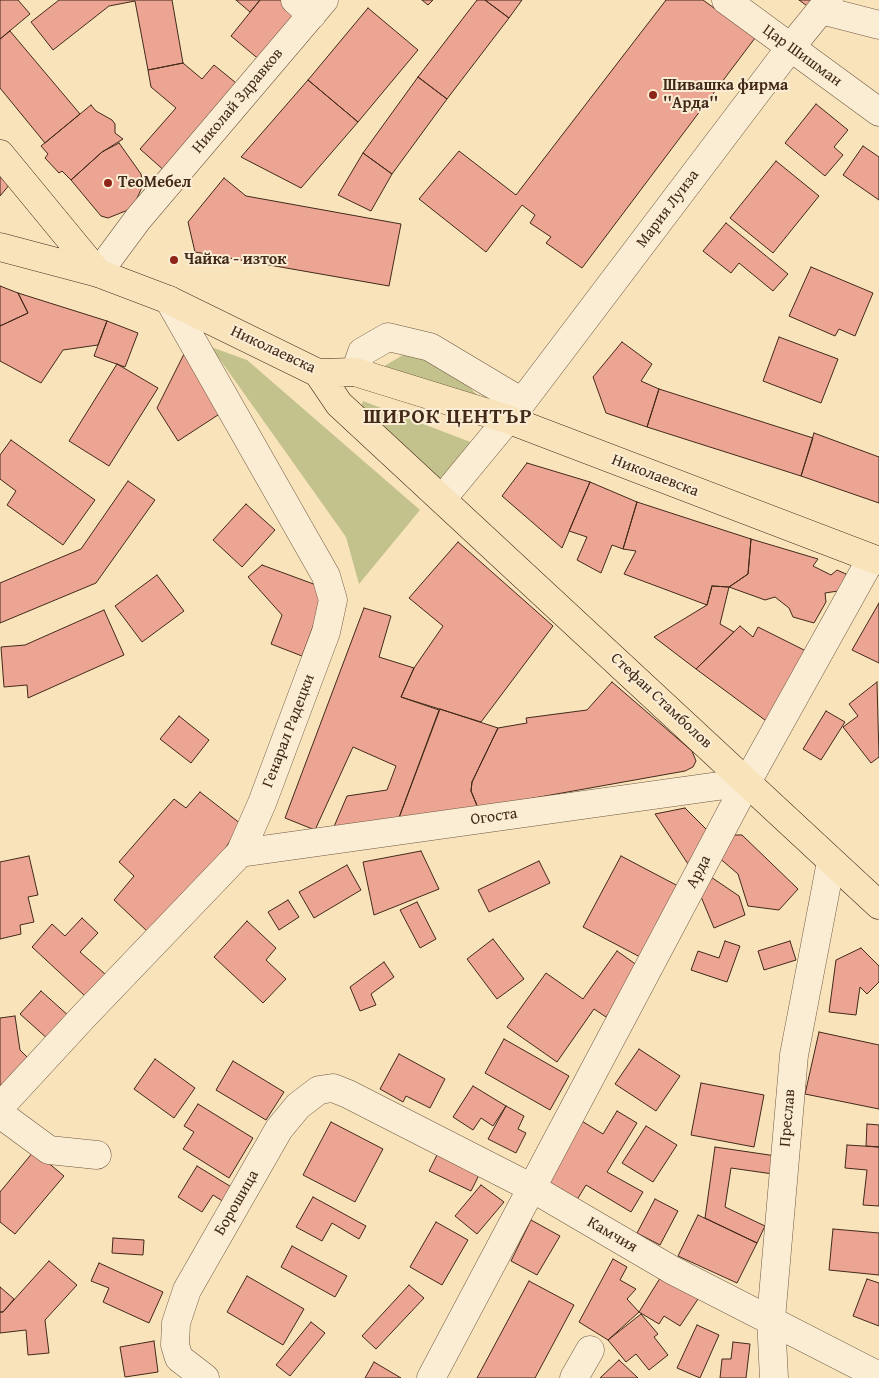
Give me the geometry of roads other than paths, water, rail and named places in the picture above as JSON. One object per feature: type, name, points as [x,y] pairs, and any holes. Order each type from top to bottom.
[{"type":"main road","name":"Николаевска","points":[[0,154],[98,273],[169,300],[318,373],[355,372],[514,410],[875,560]]},
{"type":"main road","points":[[0,247],[98,273]]},
{"type":"main road","name":"Стефан Стамболов","points":[[318,373],[339,404],[879,905]]},
{"type":"street","name":"Цар Шишман","points":[[726,0],[879,112]]},
{"type":"street","name":"Николай Здравков","points":[[98,273],[138,219],[310,5]]},
{"type":"street","name":"Мария Луиза","points":[[514,410],[790,48],[825,5]]},
{"type":"street","points":[[825,5],[879,24]]},
{"type":"street","name":"Генарал Радецки","points":[[0,1107],[240,853],[262,803],[326,632],[333,600],[326,576],[309,543],[169,300]]},
{"type":"street","points":[[355,372],[362,352],[388,338],[430,347],[514,410],[442,499]]},
{"type":"street","name":"Арда","points":[[431,1378],[747,782],[875,560]]},
{"type":"street","name":"Огоста","points":[[240,853],[747,782]]},
{"type":"street","name":"Преслав","points":[[774,1378],[770,1319],[794,1055],[831,862]]},
{"type":"street","name":"Борошица","points":[[205,1378],[179,1358],[175,1346],[176,1323],[187,1290],[279,1129],[298,1106],[319,1090],[333,1088],[348,1094]]},
{"type":"street","name":"Камчия","points":[[348,1094],[532,1188],[672,1270],[770,1319],[876,1376]]},
{"type":"street","points":[[0,1114],[49,1150],[97,1155]]},
{"type":"street","points":[[574,1378],[590,1350]]},
{"type":"place","name":"Шивашка фирма ''Арда''","points":[[653,95]]},
{"type":"place","name":"ТеоМебел","points":[[108,183]]},
{"type":"place","name":"Чайка - изток","points":[[174,260]]},
{"type":"district","name":"ШИРОК ЦЕНТЪР","points":[[448,418]]}]
